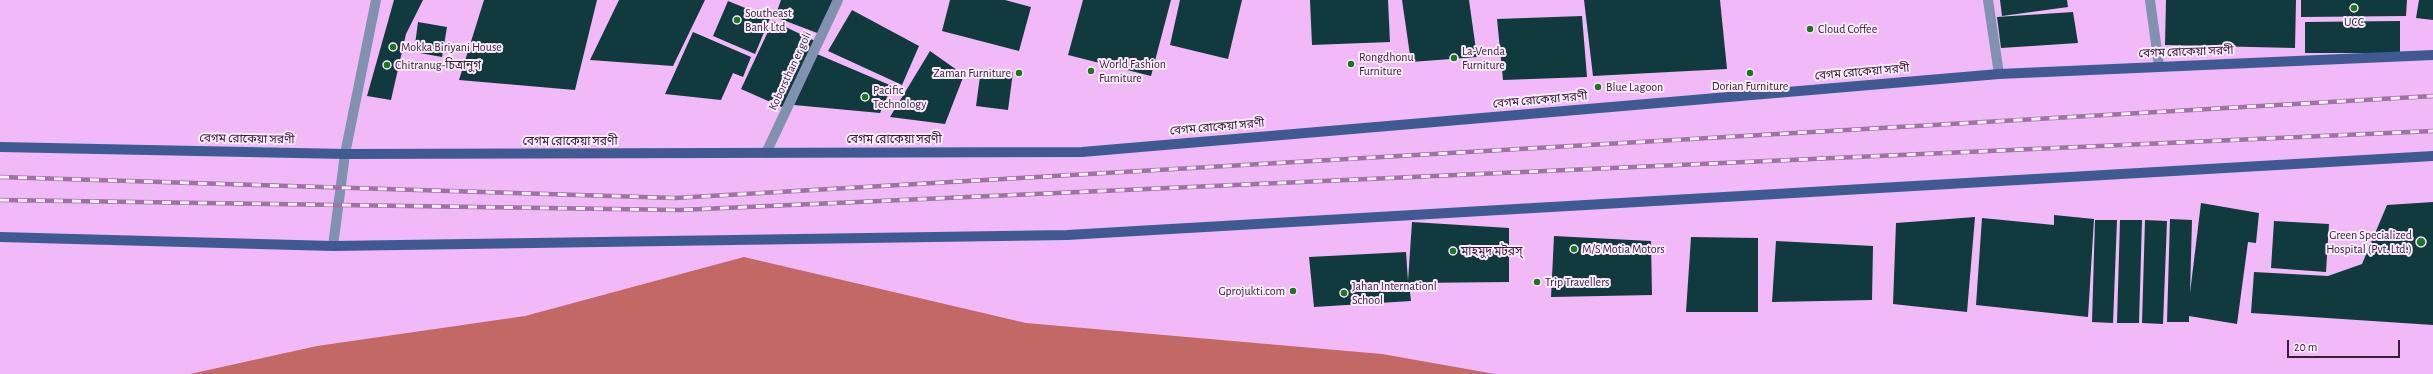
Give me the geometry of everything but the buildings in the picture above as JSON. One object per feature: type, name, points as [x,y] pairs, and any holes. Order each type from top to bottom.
[{"type":"main road","name":"বেগম রোকেয়া সরণী","points":[[0,147],[345,154],[1082,152],[1999,74],[2433,55]]},
{"type":"main road","points":[[0,237],[333,246],[1067,235],[2433,156]]},
{"type":"street","points":[[333,246],[345,154],[376,0]]},
{"type":"street","name":"Koborsthan er goli","points":[[766,153],[838,0]]},
{"type":"street","points":[[1988,0],[1999,74]]},
{"type":"street","points":[[2150,0],[2158,66]]},
{"type":"shaded area","points":[[744,257],[1026,323],[1382,354],[1495,374],[190,374],[317,346],[525,316]]},
{"type":"railway","points":[[0,177],[675,198],[2433,96]]},
{"type":"railway","points":[[0,200],[680,210],[2433,131]]},
{"type":"place","name":"UCC","points":[[2354,8]]},
{"type":"place","name":"Southeast Bank Ltd","points":[[737,20]]},
{"type":"place","name":"Cloud Coffee","points":[[1810,29]]},
{"type":"place","name":"Mokka Biriyani House","points":[[393,47]]},
{"type":"place","name":"La-Venda Furniture","points":[[1454,58]]},
{"type":"place","name":"Rongdhonu Furniture","points":[[1351,64]]},
{"type":"place","name":"Chitranug-চিত্রানুগ","points":[[387,65]]},
{"type":"place","name":"World Fashion Furniture","points":[[1091,71]]},
{"type":"place","name":"Zaman Furniture","points":[[1019,73]]},
{"type":"place","name":"Dorian Furniture","points":[[1750,73]]},
{"type":"place","name":"Blue Lagoon","points":[[1598,87]]},
{"type":"place","name":"Pacific Technology","points":[[865,97]]},
{"type":"place","name":"Green Specialized Hospital (Pvt. Ltd.)","points":[[2421,242]]},
{"type":"place","name":"M/S Motia Motors","points":[[1574,249]]},
{"type":"place","name":"মাহমুদ মটরস্","points":[[1453,251]]},
{"type":"place","name":"Trip Travellers","points":[[1537,282]]},
{"type":"place","name":"Gprojukti.com","points":[[1293,291]]},
{"type":"place","name":"Jahan Internationl School","points":[[1344,293]]}]
